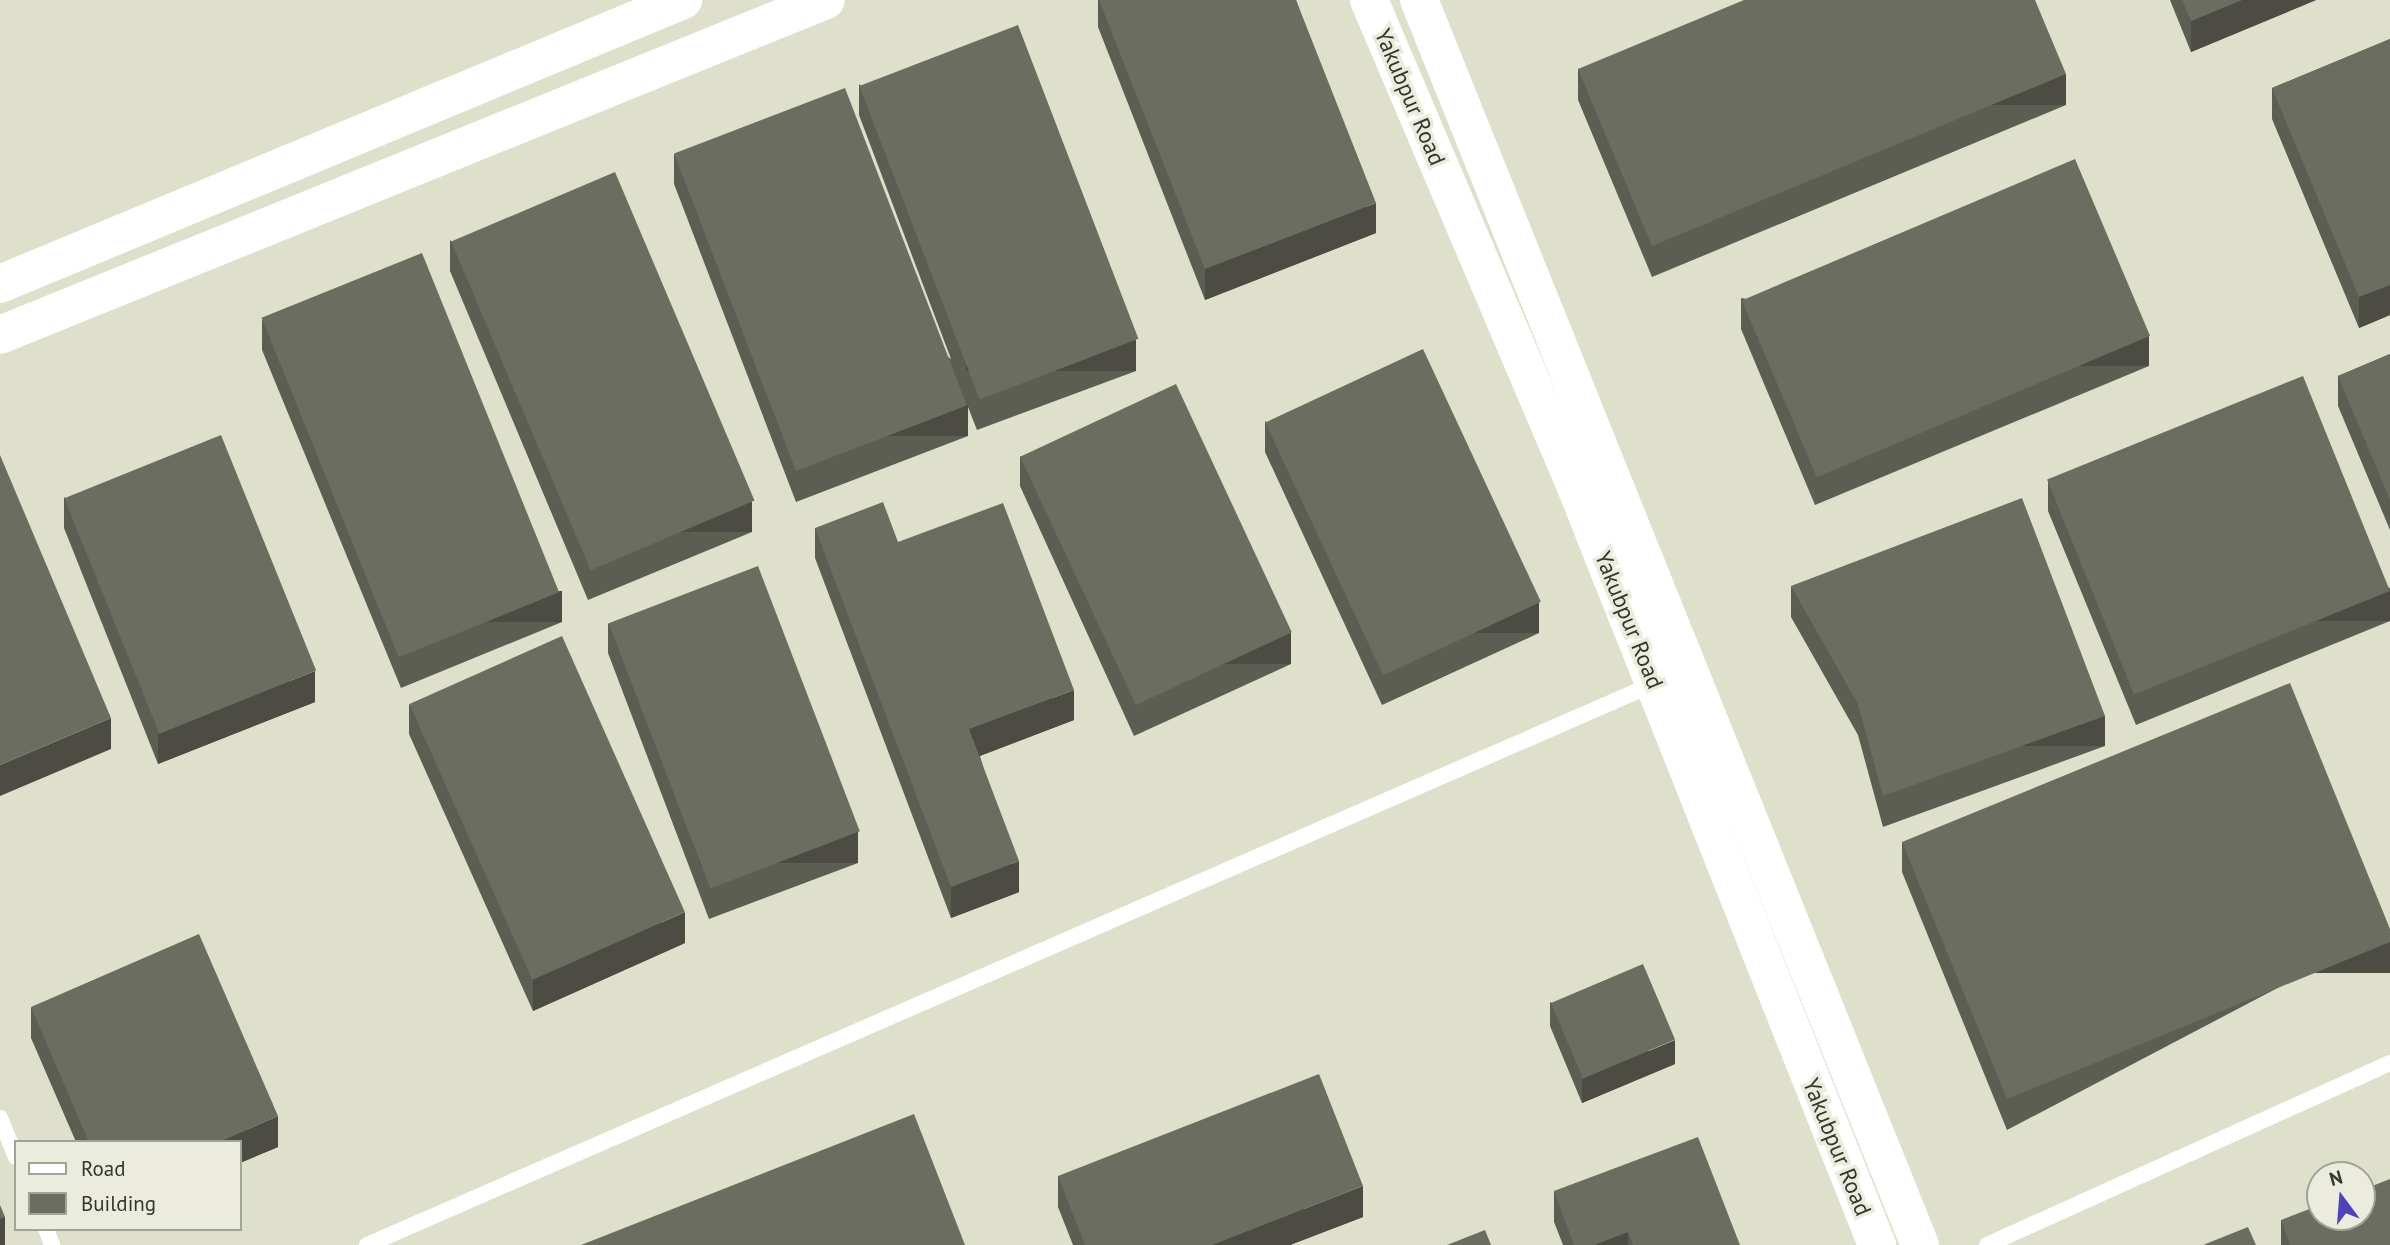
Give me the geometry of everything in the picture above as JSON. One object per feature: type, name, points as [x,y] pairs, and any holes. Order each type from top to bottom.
[{"type":"street","points":[[0,284],[683,0]]},
{"type":"street","points":[[0,335],[826,0]]},
{"type":"street","name":"Yakubpur Road","points":[[1369,0],[1576,487],[1877,1245]]},
{"type":"street","name":"Yakubpur Road","points":[[1419,0],[1920,1245]]},
{"type":"lane","points":[[371,1244],[1690,668]]},
{"type":"lane","points":[[1987,1245],[2390,1063]]},
{"type":"lane","points":[[0,1118],[14,1152]]},
{"type":"shaded area","points":[[0,0],[2390,0],[2390,1245],[0,1245]]},
{"type":"building","points":[[1099,0],[1296,0],[1376,203],[1205,269]]},
{"type":"building","points":[[1744,0],[2035,0],[2066,74],[1652,246],[1578,69]]},
{"type":"building","points":[[2182,0],[2242,0],[2191,21]]},
{"type":"building","points":[[1018,25],[1138,339],[980,400],[859,86]]},
{"type":"building","points":[[2390,39],[2390,285],[2359,297],[2272,88]]},
{"type":"building","points":[[845,88],[967,405],[796,471],[674,154]]},
{"type":"building","points":[[2075,159],[2150,336],[1817,477],[1742,300]]},
{"type":"building","points":[[615,172],[754,501],[591,570],[451,242]]},
{"type":"building","points":[[422,253],[559,592],[399,657],[262,318]]},
{"type":"building","points":[[1423,349],[1541,602],[1383,675],[1265,423]]},
{"type":"building","points":[[2390,354],[2390,500],[2338,376]]},
{"type":"building","points":[[2303,376],[2390,591],[2134,694],[2047,479]]},
{"type":"building","points":[[1176,384],[1292,632],[1136,705],[1020,457]]},
{"type":"building","points":[[221,435],[316,671],[159,734],[64,498]]},
{"type":"building","points":[[0,455],[111,718],[0,765]]},
{"type":"building","points":[[2022,498],[2105,716],[1883,796],[1858,704],[1791,586]]},
{"type":"building","points":[[883,502],[898,542],[1003,503],[1074,690],[969,729],[1019,861],[951,887],[815,528]]},
{"type":"building","points":[[758,566],[860,831],[710,888],[609,623]]},
{"type":"building","points":[[562,636],[685,912],[532,980],[409,704]]},
{"type":"building","points":[[2290,683],[2390,929],[2390,942],[2007,1099],[1902,842]]},
{"type":"building","points":[[199,934],[278,1116],[224,1140],[88,1140],[31,1007]]},
{"type":"building","points":[[1643,964],[1675,1039],[1583,1079],[1551,1003]]},
{"type":"building","points":[[1319,1074],[1363,1186],[1212,1245],[1085,1245],[1058,1176]]},
{"type":"building","points":[[914,1114],[965,1245],[581,1245]]},
{"type":"building","points":[[1698,1137],[1740,1245],[1633,1245],[1628,1232],[1594,1245],[1574,1245],[1554,1191]]},
{"type":"building","points":[[2390,1179],[2390,1245],[2290,1245],[2281,1220],[2306,1210],[2306,1231],[2376,1231],[2376,1184]]},
{"type":"building","points":[[0,1205],[5,1217],[0,1219]]},
{"type":"building","points":[[2248,1227],[2256,1245],[2203,1245]]},
{"type":"building","points":[[1485,1230],[1491,1245],[1447,1245]]}]
